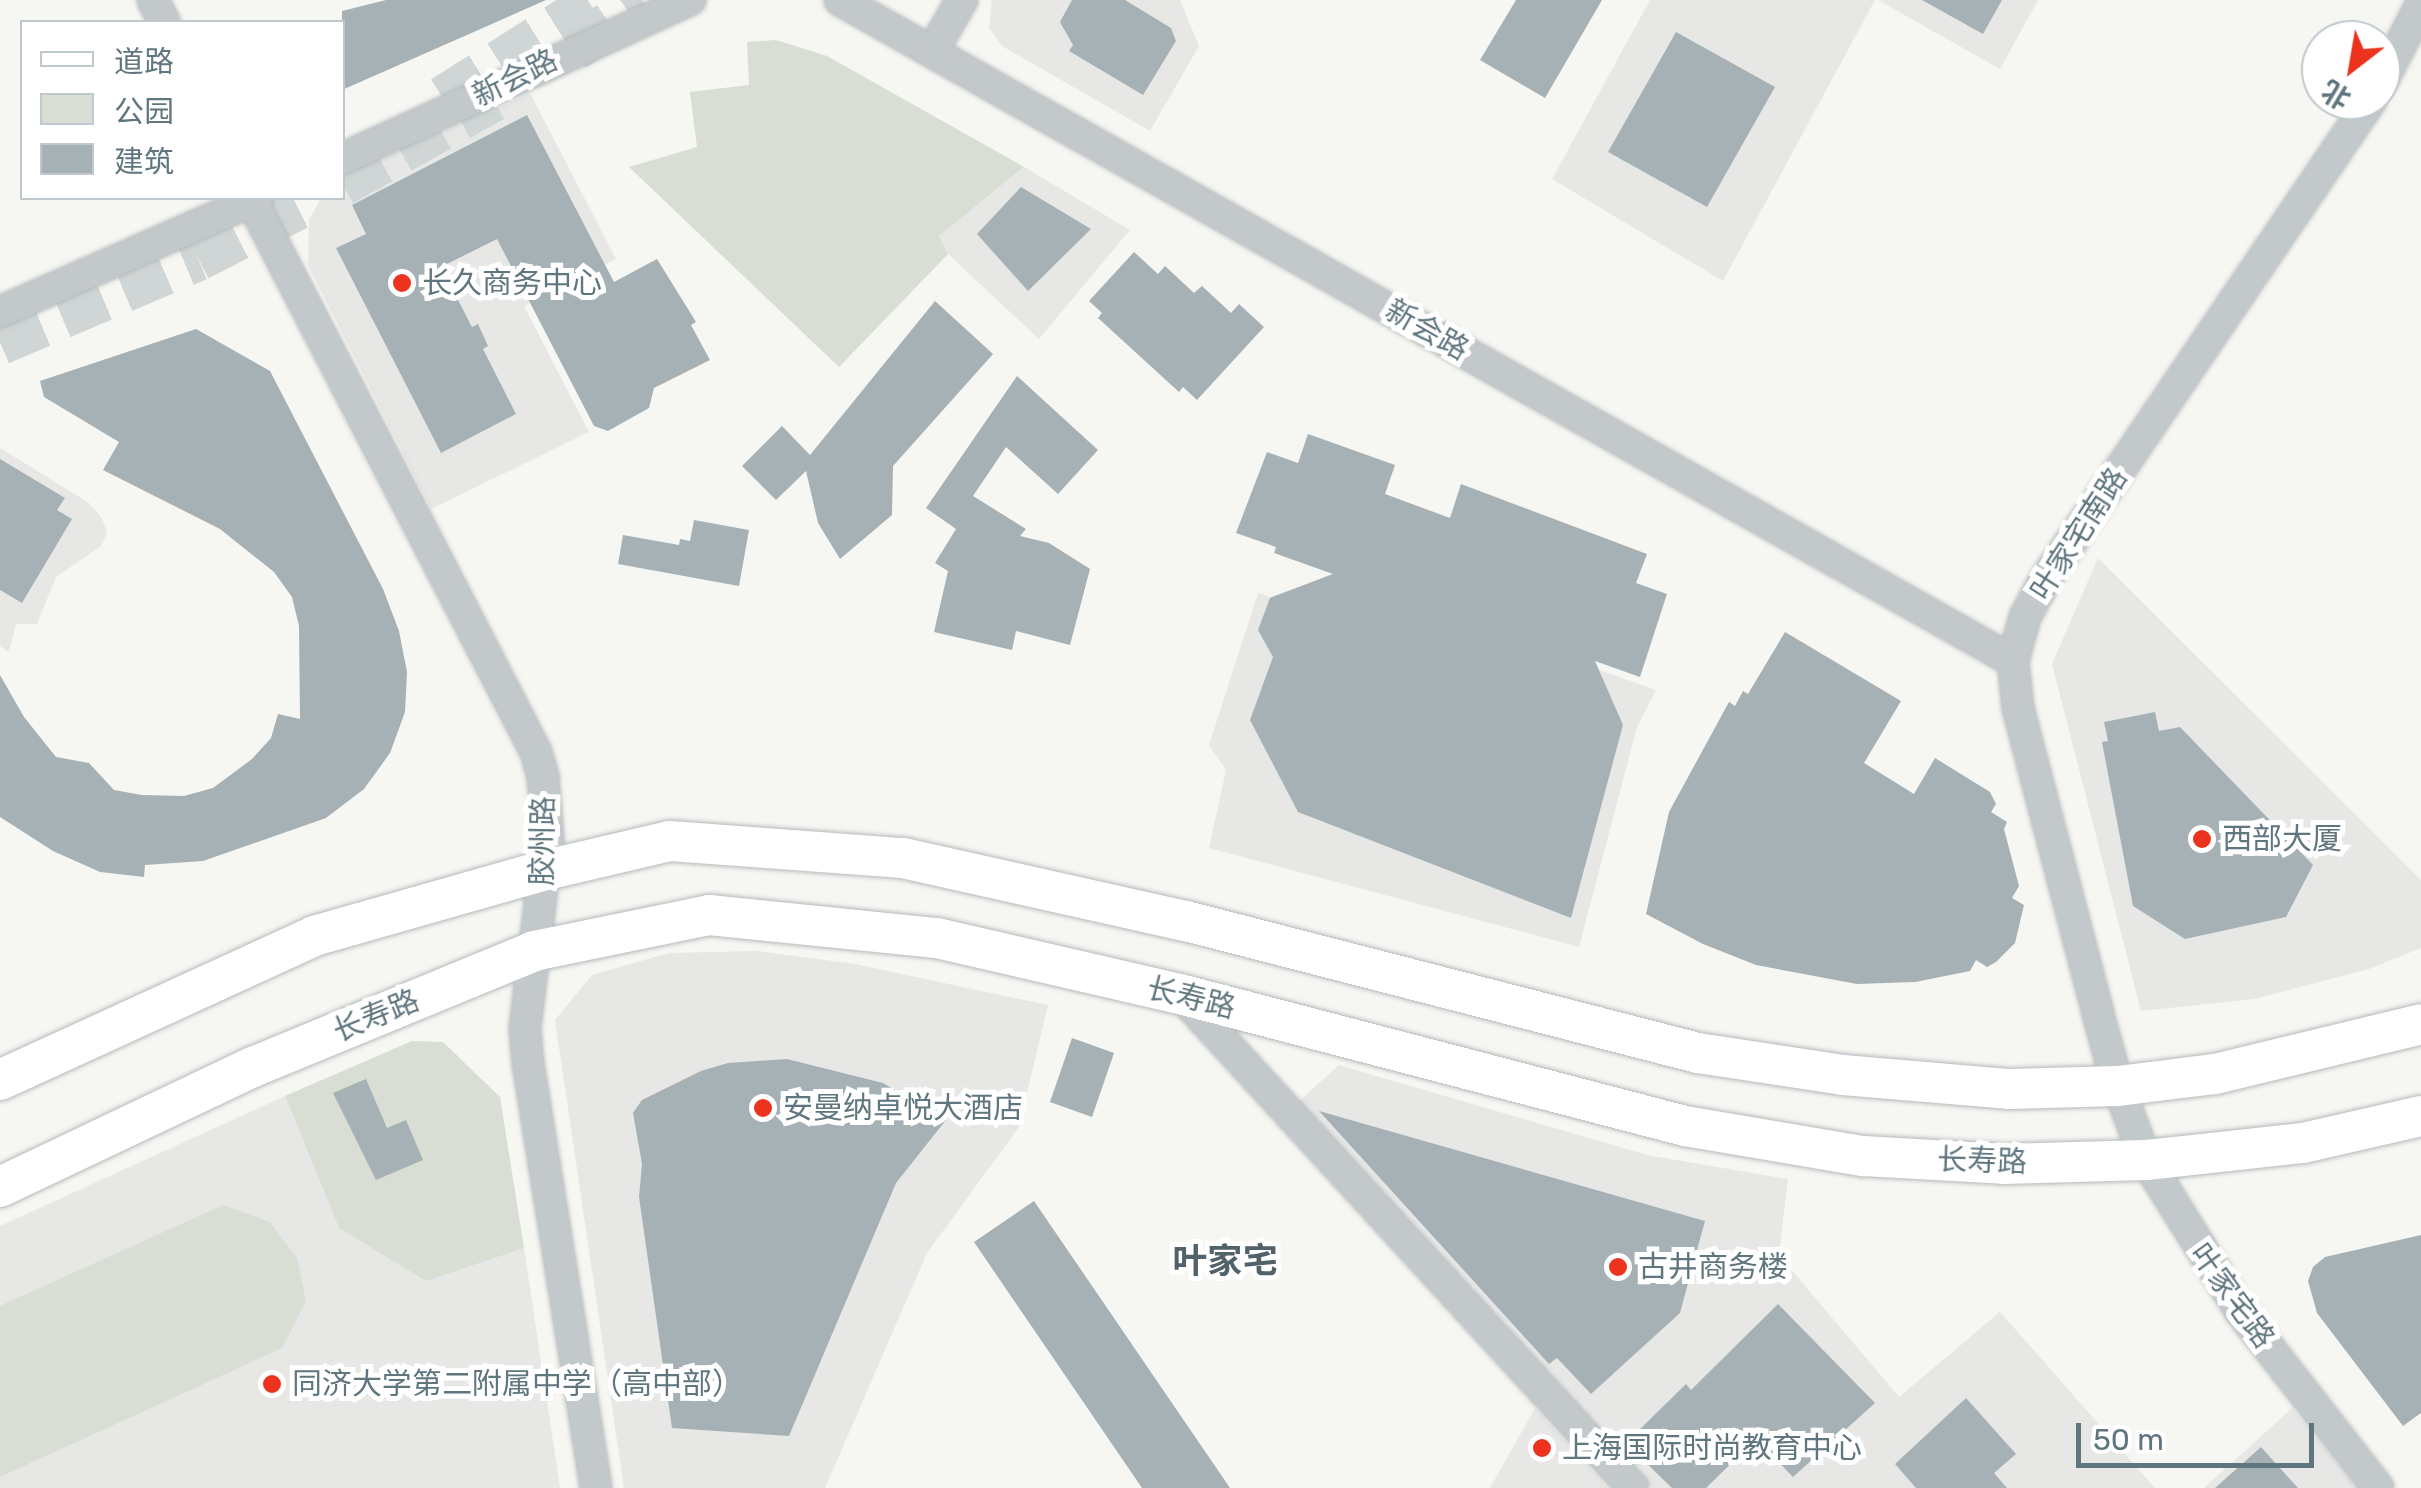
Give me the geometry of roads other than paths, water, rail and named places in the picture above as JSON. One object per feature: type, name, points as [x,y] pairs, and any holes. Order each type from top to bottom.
[{"type":"main road","points":[[0,1080],[314,936],[546,870],[670,841],[903,858],[1186,921],[1698,1053],[1844,1075],[2010,1089],[2118,1086],[2215,1074],[2421,1024]]},
{"type":"main road","name":"长寿路","points":[[0,1187],[253,1067],[534,951],[709,914],[937,938],[1180,994],[1720,1132],[1862,1156],[2004,1164],[2146,1160],[2303,1143],[2421,1116]]},
{"type":"street","name":"新会路","points":[[345,158],[690,0]]},
{"type":"street","name":"新会路","points":[[840,0],[2013,661]]},
{"type":"street","points":[[932,50],[962,0]]},
{"type":"street","points":[[2401,44],[2421,5]]},
{"type":"street","name":"叶家宅南路","points":[[2118,1086],[2018,708],[2013,661],[2025,617],[2045,580],[2357,120]]},
{"type":"street","points":[[0,312],[251,200]]},
{"type":"street","name":"胶州路","points":[[254,200],[536,752],[548,803],[546,870],[526,1029],[528,1063],[596,1488]]},
{"type":"street","points":[[1180,994],[1633,1488]]},
{"type":"street","name":"叶家宅路","points":[[2118,1086],[2146,1160],[2241,1312],[2378,1488]]},
{"type":"tunnel","points":[[573,49],[643,0]]},
{"type":"tunnel","points":[[443,98],[591,4]]},
{"type":"tunnel","points":[[345,181],[493,99]]},
{"type":"tunnel","points":[[0,342],[198,258],[311,200]]},
{"type":"place","name":"长久商务中心","points":[[402,283]]},
{"type":"place","name":"西部大厦","points":[[2202,839]]},
{"type":"place","name":"安曼纳卓悦大酒店","points":[[763,1108]]},
{"type":"place","name":"古井商务楼","points":[[1618,1267]]},
{"type":"place","name":"同济大学第二附属中学（高中部）","points":[[272,1384]]},
{"type":"place","name":"上海国际时尚教育中心","points":[[1542,1448]]},
{"type":"district","name":"叶家宅","points":[[1225,1261]]}]
